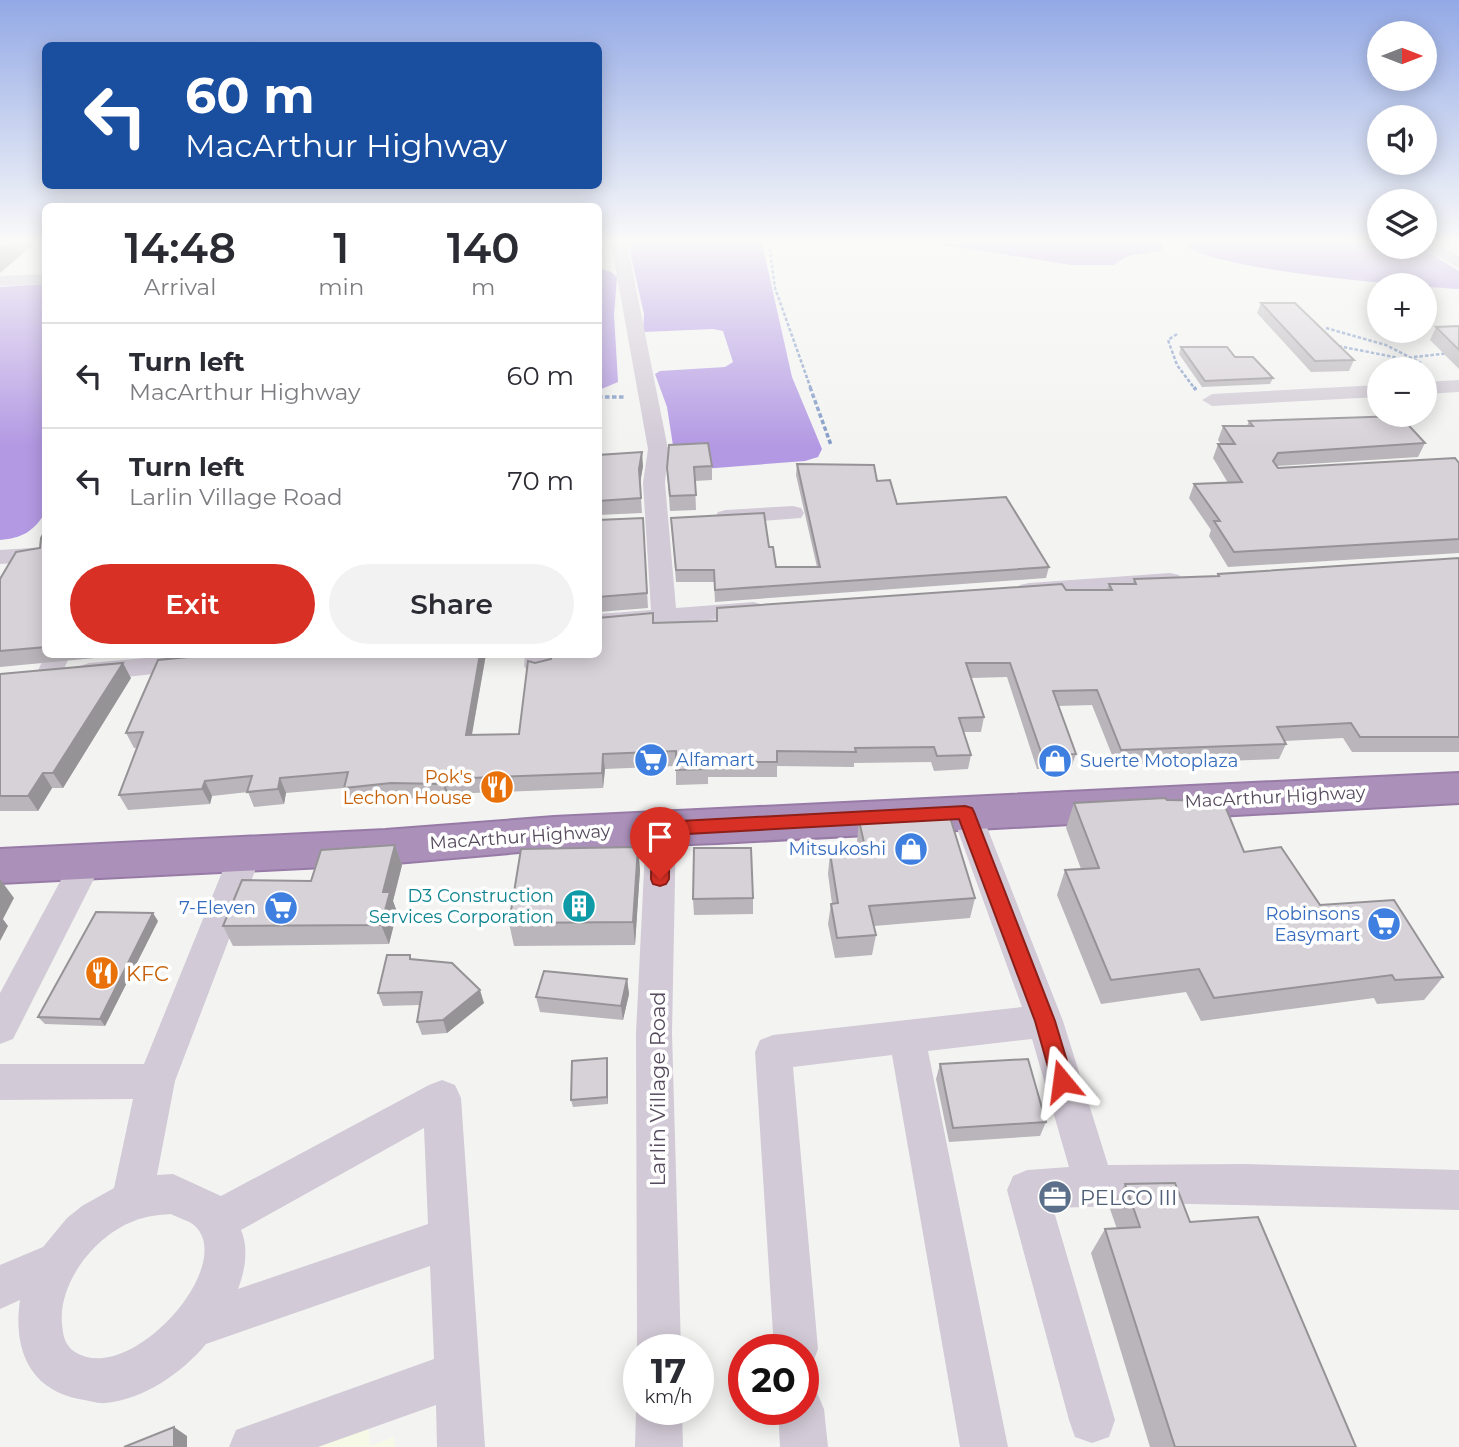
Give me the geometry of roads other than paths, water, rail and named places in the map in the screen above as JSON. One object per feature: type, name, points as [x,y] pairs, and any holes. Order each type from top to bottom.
[{"type":"highway","name":"MacArthur Highway","points":[[0,866],[245,855],[554,833],[1459,788]]},
{"type":"street","points":[[631,311],[650,396],[658,449],[654,482],[664,615]]},
{"type":"street","points":[[1212,400],[1367,392]]},
{"type":"street","points":[[634,523],[793,513]]},
{"type":"street","points":[[0,557],[42,554]]},
{"type":"street","points":[[1003,591],[1190,579]]},
{"type":"street","points":[[602,622],[776,608]]},
{"type":"street","points":[[44,669],[170,660],[209,661]]},
{"type":"street","points":[[965,812],[1045,1021],[1094,1184]]},
{"type":"street","name":"Larlin Village Road","points":[[659,1334],[654,1033],[661,829]]},
{"type":"street","points":[[131,1200],[156,1081],[245,855]]},
{"type":"street","points":[[0,1028],[87,861]]},
{"type":"street","points":[[795,1334],[773,1052],[1045,1021]]},
{"type":"street","points":[[907,1037],[984,1447]]},
{"type":"street","points":[[0,1083],[156,1081]]},
{"type":"street","points":[[218,1220],[442,1098],[461,1447]]},
{"type":"street","points":[[1092,1420],[1027,1191],[1094,1184],[1206,1182],[1459,1190]]},
{"type":"street","points":[[173,1194],[191,1198],[206,1207],[218,1220],[224,1237],[223,1269],[211,1303],[197,1325],[178,1345],[133,1373],[110,1378],[87,1379],[68,1374],[53,1362],[43,1346],[39,1326],[40,1305],[58,1262],[73,1241],[91,1224],[131,1200],[173,1194]]},
{"type":"street","points":[[197,1325],[450,1238]]},
{"type":"street","points":[[0,1287],[58,1262]]},
{"type":"street","points":[[253,1447],[457,1374]]},
{"type":"street","points":[[659,1425],[659,1447]]},
{"type":"street","points":[[802,1425],[804,1447]]},
{"type":"place","name":"Alfamart","points":[[651,760]]},
{"type":"place","name":"Suerte Motoplaza","points":[[1055,761]]},
{"type":"place","name":"Pok's Lechon House","points":[[497,787]]},
{"type":"place","name":"Mitsukoshi","points":[[911,849]]},
{"type":"place","name":"D3 Construction Services Corporation","points":[[579,906]]},
{"type":"place","name":"7-Eleven","points":[[281,908]]},
{"type":"place","name":"Robinsons Easymart","points":[[1384,924]]},
{"type":"place","name":"KFC","points":[[102,973]]},
{"type":"place","name":"PELCO III","points":[[1055,1197]]}]
